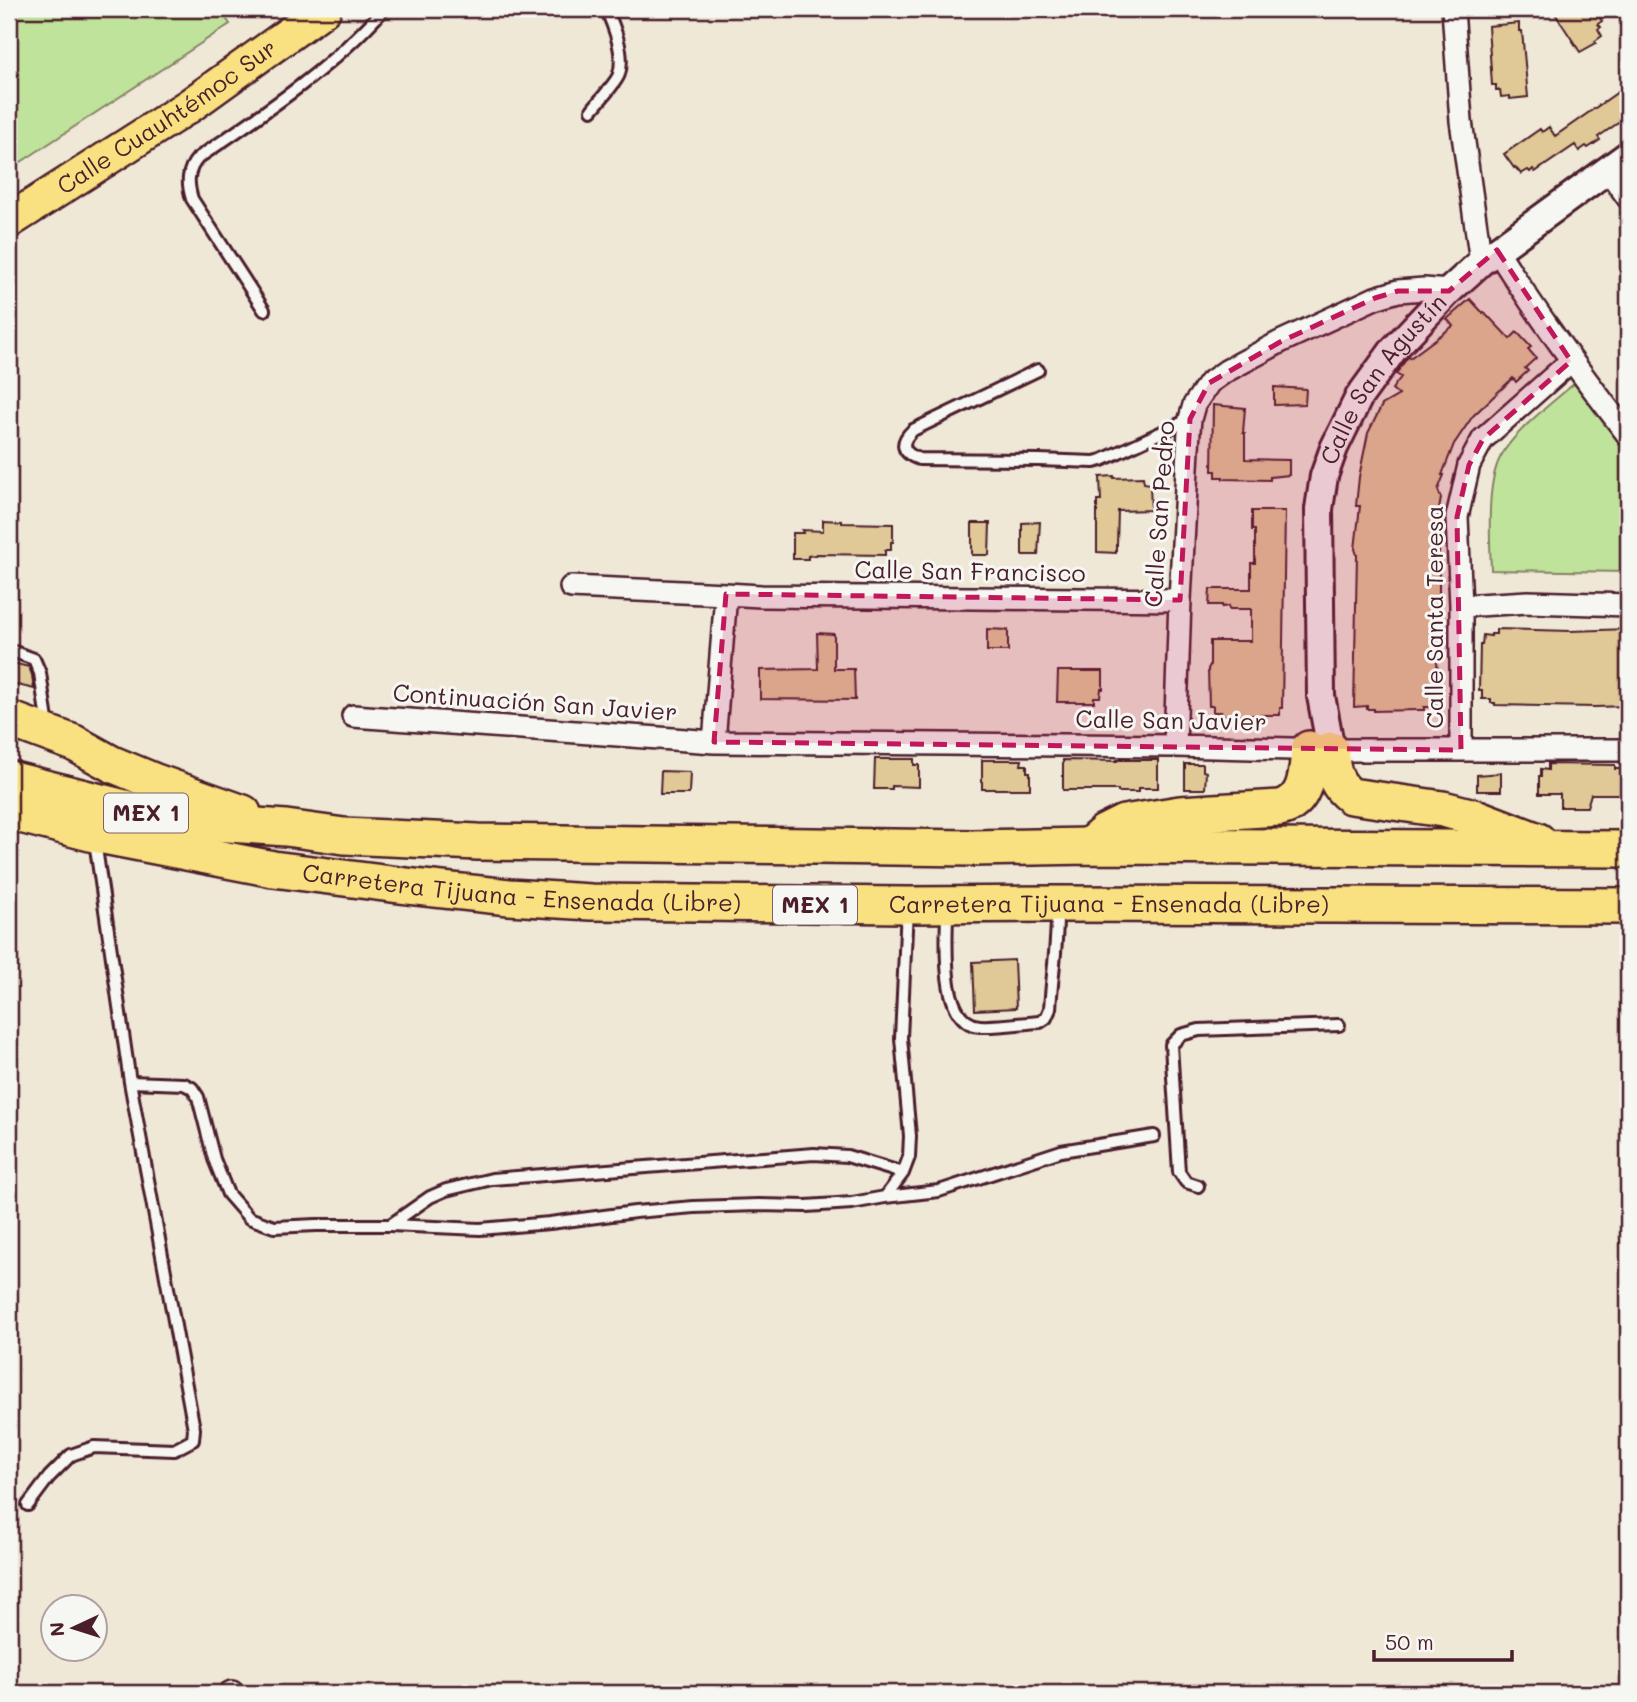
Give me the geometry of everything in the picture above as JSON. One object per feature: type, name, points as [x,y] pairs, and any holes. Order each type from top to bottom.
[{"type":"highway","points":[[9,719],[74,743],[143,777],[286,828]]},
{"type":"highway","points":[[1089,846],[1104,832],[1124,823],[1180,814],[1287,806],[1294,803],[1303,788],[1307,772],[1320,750],[1331,762],[1335,778],[1351,796],[1443,809],[1478,818],[1558,849]]},
{"type":"highway","name":"Carretera Tijuana - Ensenada (Libre)","points":[[9,779],[172,820],[286,828],[344,836],[478,842],[972,848],[1089,846],[1628,849]]},
{"type":"highway","name":"Carretera Tijuana - Ensenada (Libre)","points":[[9,812],[94,834],[273,869],[509,897],[603,902],[907,905],[1628,906]]},
{"type":"main road","name":"Calle Cuauhtémoc Sur","points":[[9,221],[189,106],[324,9]]},
{"type":"street","points":[[1453,9],[1461,121],[1489,256],[1529,302],[1628,435]]},
{"type":"street","points":[[1618,163],[1628,198]]},
{"type":"street","name":"Calle San Agustín","points":[[1320,750],[1320,509],[1324,476],[1334,447],[1359,397],[1394,349],[1449,291],[1489,256],[1618,163]]},
{"type":"street","name":"Calle San Pedro","points":[[1175,746],[1190,419],[1195,405],[1209,383],[1226,370],[1375,298],[1398,291],[1449,291]]},
{"type":"street","name":"Calle Santa Teresa","points":[[1461,750],[1461,606],[1457,517],[1469,465],[1483,439],[1571,361]]},
{"type":"street","name":"Calle San Francisco","points":[[571,587],[761,596],[1180,600]]},
{"type":"street","points":[[714,742],[726,594]]},
{"type":"street","points":[[1461,606],[1528,602],[1628,605]]},
{"type":"street","name":"Continuación San Javier","points":[[353,716],[714,742]]},
{"type":"street","name":"Calle San Javier","points":[[714,742],[1320,750],[1628,750]]},
{"type":"lane","points":[[264,310],[192,198],[188,188],[188,176],[198,158],[274,107],[361,35],[384,9]]},
{"type":"lane","points":[[592,110],[619,75],[620,51],[606,9]]},
{"type":"lane","points":[[1038,370],[913,430],[906,437],[906,451],[919,459],[1094,462],[1190,419]]},
{"type":"lane","points":[[9,650],[34,659],[40,673],[49,733]]},
{"type":"lane","points":[[28,1504],[71,1455],[94,1447],[174,1450],[193,1440],[194,1429],[130,1082],[94,834]]},
{"type":"lane","points":[[946,905],[947,968],[953,1003],[959,1015],[967,1022],[979,1026],[1040,1022],[1046,1018],[1050,1009],[1058,930],[1057,904]]},
{"type":"lane","points":[[885,1197],[903,1173],[909,1157],[911,1136],[901,1038],[907,905]]},
{"type":"lane","points":[[1198,1186],[1186,1182],[1180,1172],[1171,1045],[1181,1035],[1199,1030],[1339,1025]]},
{"type":"lane","points":[[130,1082],[184,1084],[192,1088],[198,1097],[214,1159],[228,1194],[250,1217],[274,1227],[390,1225],[480,1229],[682,1208],[852,1203],[939,1191],[1061,1152],[1154,1136]]},
{"type":"lane","points":[[390,1225],[446,1189],[492,1179],[814,1154],[847,1156],[903,1173]]},
{"type":"highlighted area","points":[[1497,250],[1571,361],[1483,439],[1469,465],[1457,517],[1461,750],[714,742],[726,594],[1180,600],[1190,419],[1209,383],[1280,342],[1375,298],[1398,291],[1449,291]]},
{"type":"green space","points":[[9,9],[219,9],[230,24],[9,170]]},
{"type":"green space","points":[[1576,382],[1628,448],[1628,572],[1491,570],[1491,497],[1500,458],[1524,428]]},
{"type":"building","points":[[1552,9],[1594,9],[1602,21],[1598,24],[1601,27],[1598,29],[1602,36],[1596,43],[1580,52]]},
{"type":"building","points":[[1519,23],[1528,97],[1510,99],[1510,96],[1501,97],[1500,90],[1496,90],[1496,85],[1492,85],[1488,26]]},
{"type":"building","points":[[1628,85],[1628,116],[1598,137],[1600,140],[1588,148],[1586,146],[1579,151],[1575,145],[1535,172],[1533,169],[1521,174],[1504,154],[1540,129],[1542,132],[1549,127],[1555,136]]},
{"type":"building","points":[[1470,299],[1510,339],[1517,332],[1531,347],[1528,349],[1536,358],[1525,368],[1528,371],[1516,382],[1513,378],[1473,416],[1454,444],[1442,475],[1438,490],[1441,498],[1437,522],[1439,607],[1436,623],[1438,678],[1435,678],[1435,707],[1424,707],[1424,710],[1374,711],[1367,709],[1367,706],[1354,707],[1355,549],[1360,506],[1356,506],[1368,433],[1382,405],[1399,395],[1392,389],[1401,377],[1396,374],[1405,361],[1453,326],[1447,319]]},
{"type":"building","points":[[1274,387],[1306,389],[1305,404],[1274,405]]},
{"type":"building","points":[[1213,405],[1245,408],[1245,459],[1289,460],[1289,475],[1270,477],[1270,480],[1216,477],[1216,471],[1212,471]]},
{"type":"building","points":[[1100,477],[1143,477],[1144,483],[1150,484],[1151,510],[1118,511],[1116,553],[1097,552]]},
{"type":"building","points":[[1252,511],[1285,511],[1282,708],[1280,715],[1220,715],[1221,712],[1213,712],[1213,706],[1209,706],[1210,641],[1251,641],[1251,609],[1209,605],[1210,589],[1251,589],[1251,563],[1255,563]]},
{"type":"building","points":[[823,520],[893,524],[891,550],[885,550],[885,555],[816,554],[808,556],[808,559],[793,559],[793,533],[803,533],[802,530],[823,531]]},
{"type":"building","points":[[1040,522],[1038,555],[1022,555],[1022,523]]},
{"type":"building","points":[[972,523],[990,523],[989,555],[972,555]]},
{"type":"building","points":[[987,629],[1008,630],[1008,651],[987,651]]},
{"type":"building","points":[[1496,629],[1628,629],[1628,706],[1495,705],[1491,703],[1491,699],[1482,699],[1482,691],[1479,691],[1480,645],[1483,635],[1496,634]]},
{"type":"building","points":[[817,633],[834,634],[834,669],[854,669],[855,700],[760,699],[760,670],[818,669]]},
{"type":"building","points":[[9,662],[29,667],[34,689],[9,683]]},
{"type":"building","points":[[1058,671],[1103,671],[1100,697],[1094,697],[1094,702],[1057,702]]},
{"type":"building","points":[[875,759],[914,759],[914,765],[919,765],[919,787],[892,786],[892,789],[874,789]]},
{"type":"building","points":[[982,760],[1022,760],[1021,765],[1027,765],[1027,772],[1030,772],[1030,789],[982,789]]},
{"type":"building","points":[[1063,760],[1158,760],[1158,788],[1138,788],[1138,792],[1063,790]]},
{"type":"building","points":[[1185,764],[1203,764],[1203,771],[1206,772],[1205,789],[1185,789]]},
{"type":"building","points":[[1548,764],[1615,765],[1615,769],[1628,769],[1628,794],[1591,794],[1587,807],[1560,807],[1560,794],[1539,794],[1541,769],[1548,770]]},
{"type":"building","points":[[661,771],[690,772],[689,794],[660,794]]},
{"type":"building","points":[[1501,773],[1501,791],[1477,791],[1477,775]]},
{"type":"building","points":[[1014,960],[1016,1008],[975,1010],[973,962]]}]
